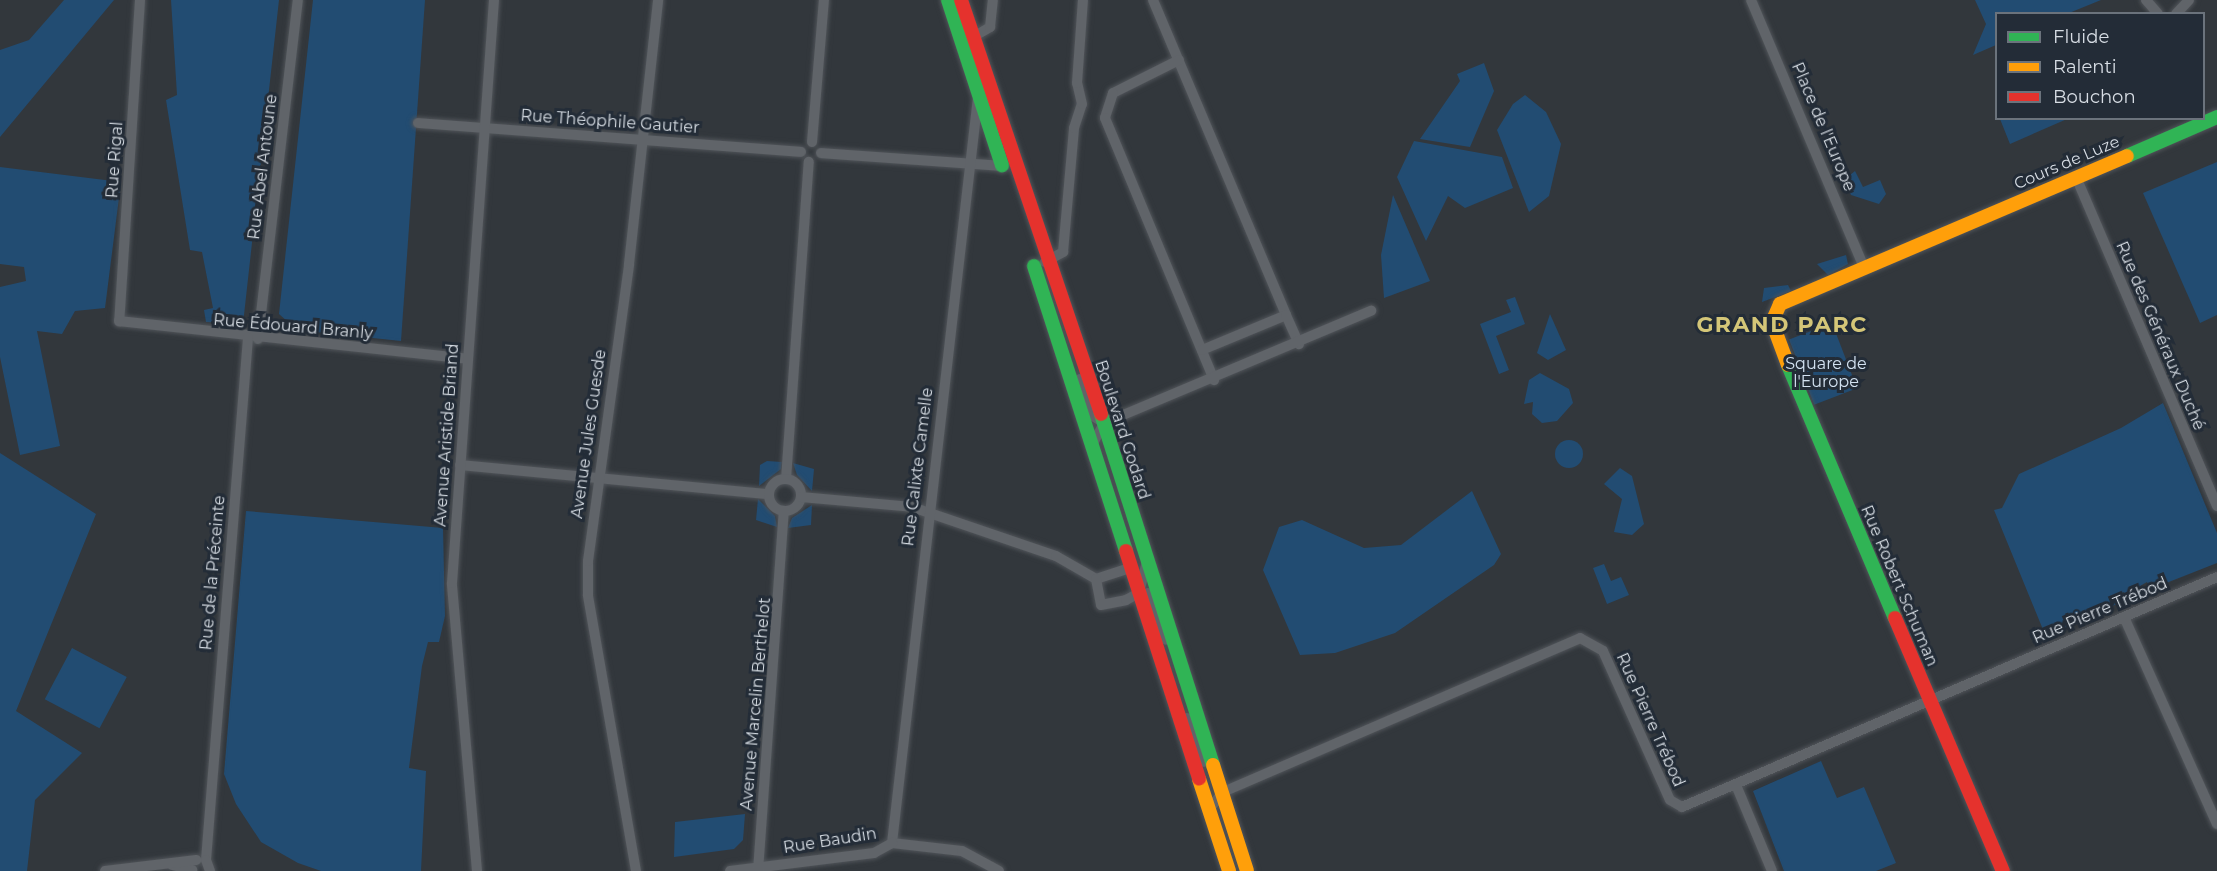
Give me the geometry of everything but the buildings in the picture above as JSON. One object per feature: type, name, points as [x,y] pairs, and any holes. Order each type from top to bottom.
[{"type":"main road","name":"Boulevard Godard","points":[[948,0],[1130,568],[1141,589],[1150,627],[1208,812],[1229,871]]},
{"type":"main road","name":"Boulevard Godard","points":[[961,0],[1045,262],[1104,423],[1247,871]]},
{"type":"main road","name":"Cours de Luze","points":[[1864,268],[2202,120]]},
{"type":"main road","name":"Rue Robert Schuman","points":[[1864,268],[1774,311],[1772,322],[1796,386],[2003,871]]},
{"type":"street","name":"Rue Rigal","points":[[119,321],[140,0]]},
{"type":"street","name":"Rue Abel Antoune","points":[[253,338],[298,0]]},
{"type":"street","name":"Avenue Aristide Briand","points":[[477,871],[452,583],[494,0]]},
{"type":"street","name":"Avenue Jules Guesde","points":[[636,871],[588,595],[597,477],[645,140],[658,0]]},
{"type":"street","points":[[786,479],[809,162],[801,152],[812,142],[824,0]]},
{"type":"street","points":[[973,37],[990,27],[993,0]]},
{"type":"street","points":[[1045,262],[1063,252],[1074,128],[1082,104],[1077,83],[1083,0]]},
{"type":"street","points":[[1153,0],[1299,344]]},
{"type":"street","name":"Place de l'Europe","points":[[1751,0],[1864,268]]},
{"type":"street","points":[[2146,0],[2156,12]]},
{"type":"street","points":[[2178,12],[2188,0]]},
{"type":"street","points":[[1179,60],[1113,93],[1105,118],[1214,380]]},
{"type":"street","name":"Rue Calixte Camelle","points":[[892,843],[927,512],[978,95]]},
{"type":"street","name":"Rue Théophile Gautier","points":[[418,123],[801,152]]},
{"type":"street","points":[[812,142],[821,153]]},
{"type":"street","points":[[809,162],[821,153],[1002,166]]},
{"type":"street","name":"Rue des Généraux Duché","points":[[2076,177],[2217,506]]},
{"type":"street","points":[[1042,288],[1093,416],[1104,423]]},
{"type":"street","points":[[1092,445],[1104,423],[1214,380],[1371,311]]},
{"type":"street","points":[[1202,350],[1286,315]]},
{"type":"street","name":"Rue Édouard Branly","points":[[119,321],[253,338],[467,359]]},
{"type":"street","name":"Rue de la Préceinte","points":[[203,866],[253,338]]},
{"type":"street","points":[[460,465],[769,494]]},
{"type":"street","points":[[786,479],[799,486],[801,497],[794,508],[784,511],[775,507],[769,494],[776,481],[786,479]]},
{"type":"street","points":[[801,497],[927,512],[1056,556],[1096,579],[1130,568]]},
{"type":"street","name":"Avenue Marcelin Berthelot","points":[[758,868],[784,511]]},
{"type":"street","points":[[1147,559],[1141,589],[1197,715]]},
{"type":"street","name":"Rue Pierre Trébod","points":[[1223,792],[1580,638],[1603,651],[1675,805],[1691,805],[2217,577]]},
{"type":"street","points":[[1096,579],[1101,605],[1141,589]]},
{"type":"street","points":[[2124,617],[2217,824]]},
{"type":"street","points":[[1150,627],[1211,781],[1223,792],[1208,812]]},
{"type":"street","points":[[1736,785],[1773,871]]},
{"type":"street","name":"Rue Baudin","points":[[730,871],[874,853],[892,843],[962,851],[995,870]]},
{"type":"street","points":[[105,871],[166,863],[203,866]]},
{"type":"green space","points":[[64,0],[114,0],[0,137],[0,50],[29,40]]},
{"type":"green space","points":[[171,0],[279,0],[243,324],[206,322],[204,310],[213,308],[202,252],[190,250],[166,100],[177,95]]},
{"type":"green space","points":[[313,0],[425,0],[401,341],[297,330],[279,314]]},
{"type":"green space","points":[[1975,0],[2101,0],[2071,12],[1995,12],[1995,45],[1973,55],[1986,24]]},
{"type":"green space","points":[[1484,63],[1494,91],[1470,147],[1420,139],[1460,81],[1457,74]]},
{"type":"green space","points":[[1525,95],[1546,112],[1561,144],[1549,196],[1529,212],[1497,130],[1513,104]]},
{"type":"green space","points":[[2000,120],[2065,120],[2010,144]]},
{"type":"green space","points":[[1414,141],[1502,157],[1513,188],[1465,208],[1448,196],[1426,241],[1397,177]]},
{"type":"green space","points":[[2217,162],[2217,315],[2200,323],[2143,193]]},
{"type":"green space","points":[[0,167],[121,182],[105,308],[75,311],[62,334],[37,331],[60,446],[20,455],[0,357],[0,287],[26,281],[24,267],[0,264]]},
{"type":"green space","points":[[1855,171],[1863,187],[1880,180],[1886,194],[1879,204],[1851,195],[1844,180]]},
{"type":"green space","points":[[1393,195],[1430,281],[1384,298],[1381,255]]},
{"type":"green space","points":[[1846,255],[1848,264],[1828,275],[1817,264]]},
{"type":"green space","points":[[1788,285],[1791,291],[1762,302],[1764,288]]},
{"type":"green space","points":[[1515,297],[1525,324],[1496,336],[1509,370],[1499,374],[1480,324],[1511,312],[1506,300]]},
{"type":"green space","points":[[1550,314],[1566,350],[1548,360],[1537,353]]},
{"type":"green space","name":"Square de l'Europe","points":[[1832,323],[1857,388],[1814,405],[1789,339]]},
{"type":"green space","points":[[1540,373],[1569,389],[1573,403],[1557,421],[1542,423],[1532,414],[1533,402],[1524,404],[1529,380]]},
{"type":"green space","points":[[2163,403],[2217,533],[2217,563],[2151,589],[2147,582],[2140,586],[2143,592],[2127,599],[2124,592],[2117,595],[2119,603],[2046,637],[1994,510],[2002,508],[2019,474],[2121,428]]},
{"type":"green space","points":[[1569,440],[1579,444],[1583,454],[1579,464],[1569,468],[1559,464],[1555,454],[1559,444]]},
{"type":"green space","points":[[0,453],[96,514],[16,711],[82,753],[35,800],[27,871],[0,871]]},
{"type":"green space","points":[[767,461],[782,462],[781,469],[759,486],[760,465]]},
{"type":"green space","points":[[793,463],[814,469],[812,491],[797,475]]},
{"type":"green space","points":[[1620,468],[1632,476],[1644,524],[1632,535],[1614,532],[1622,499],[1604,484]]},
{"type":"green space","points":[[1472,491],[1501,554],[1494,565],[1395,633],[1335,653],[1300,655],[1263,570],[1279,527],[1302,520],[1364,548],[1401,545]]},
{"type":"green space","points":[[758,499],[775,516],[777,527],[756,520]]},
{"type":"green space","points":[[812,505],[811,525],[788,528],[792,518]]},
{"type":"green space","points":[[246,511],[443,528],[445,616],[439,642],[428,642],[422,666],[409,768],[426,771],[421,871],[321,871],[298,863],[261,842],[236,804],[224,774]]},
{"type":"green space","points":[[1604,564],[1611,581],[1621,577],[1629,595],[1607,604],[1593,568]]},
{"type":"green space","points":[[72,648],[127,677],[100,728],[45,699]]},
{"type":"green space","points":[[1821,761],[1837,798],[1864,787],[1896,863],[1876,871],[1784,871],[1753,791]]},
{"type":"green space","points":[[745,814],[743,840],[734,849],[674,857],[675,822]]},
{"type":"traffic: fast","points":[[948,0],[1002,165]]},
{"type":"traffic: fast","points":[[2127,156],[2217,117]]},
{"type":"traffic: fast","points":[[1034,266],[1126,551]]},
{"type":"traffic: fast","points":[[1788,365],[1895,618]]},
{"type":"traffic: fast","points":[[1101,414],[1213,765]]},
{"type":"traffic: slow","points":[[1788,365],[1772,322],[1780,304],[2127,156]]},
{"type":"traffic: slow","points":[[1213,765],[1247,871]]},
{"type":"traffic: slow","points":[[1199,779],[1229,871]]},
{"type":"traffic: jam","points":[[961,0],[1101,414]]},
{"type":"traffic: jam","points":[[1126,551],[1199,779]]},
{"type":"traffic: jam","points":[[1895,618],[2003,871]]},
{"type":"district","name":"GRAND PARC","points":[[1782,325]]}]
